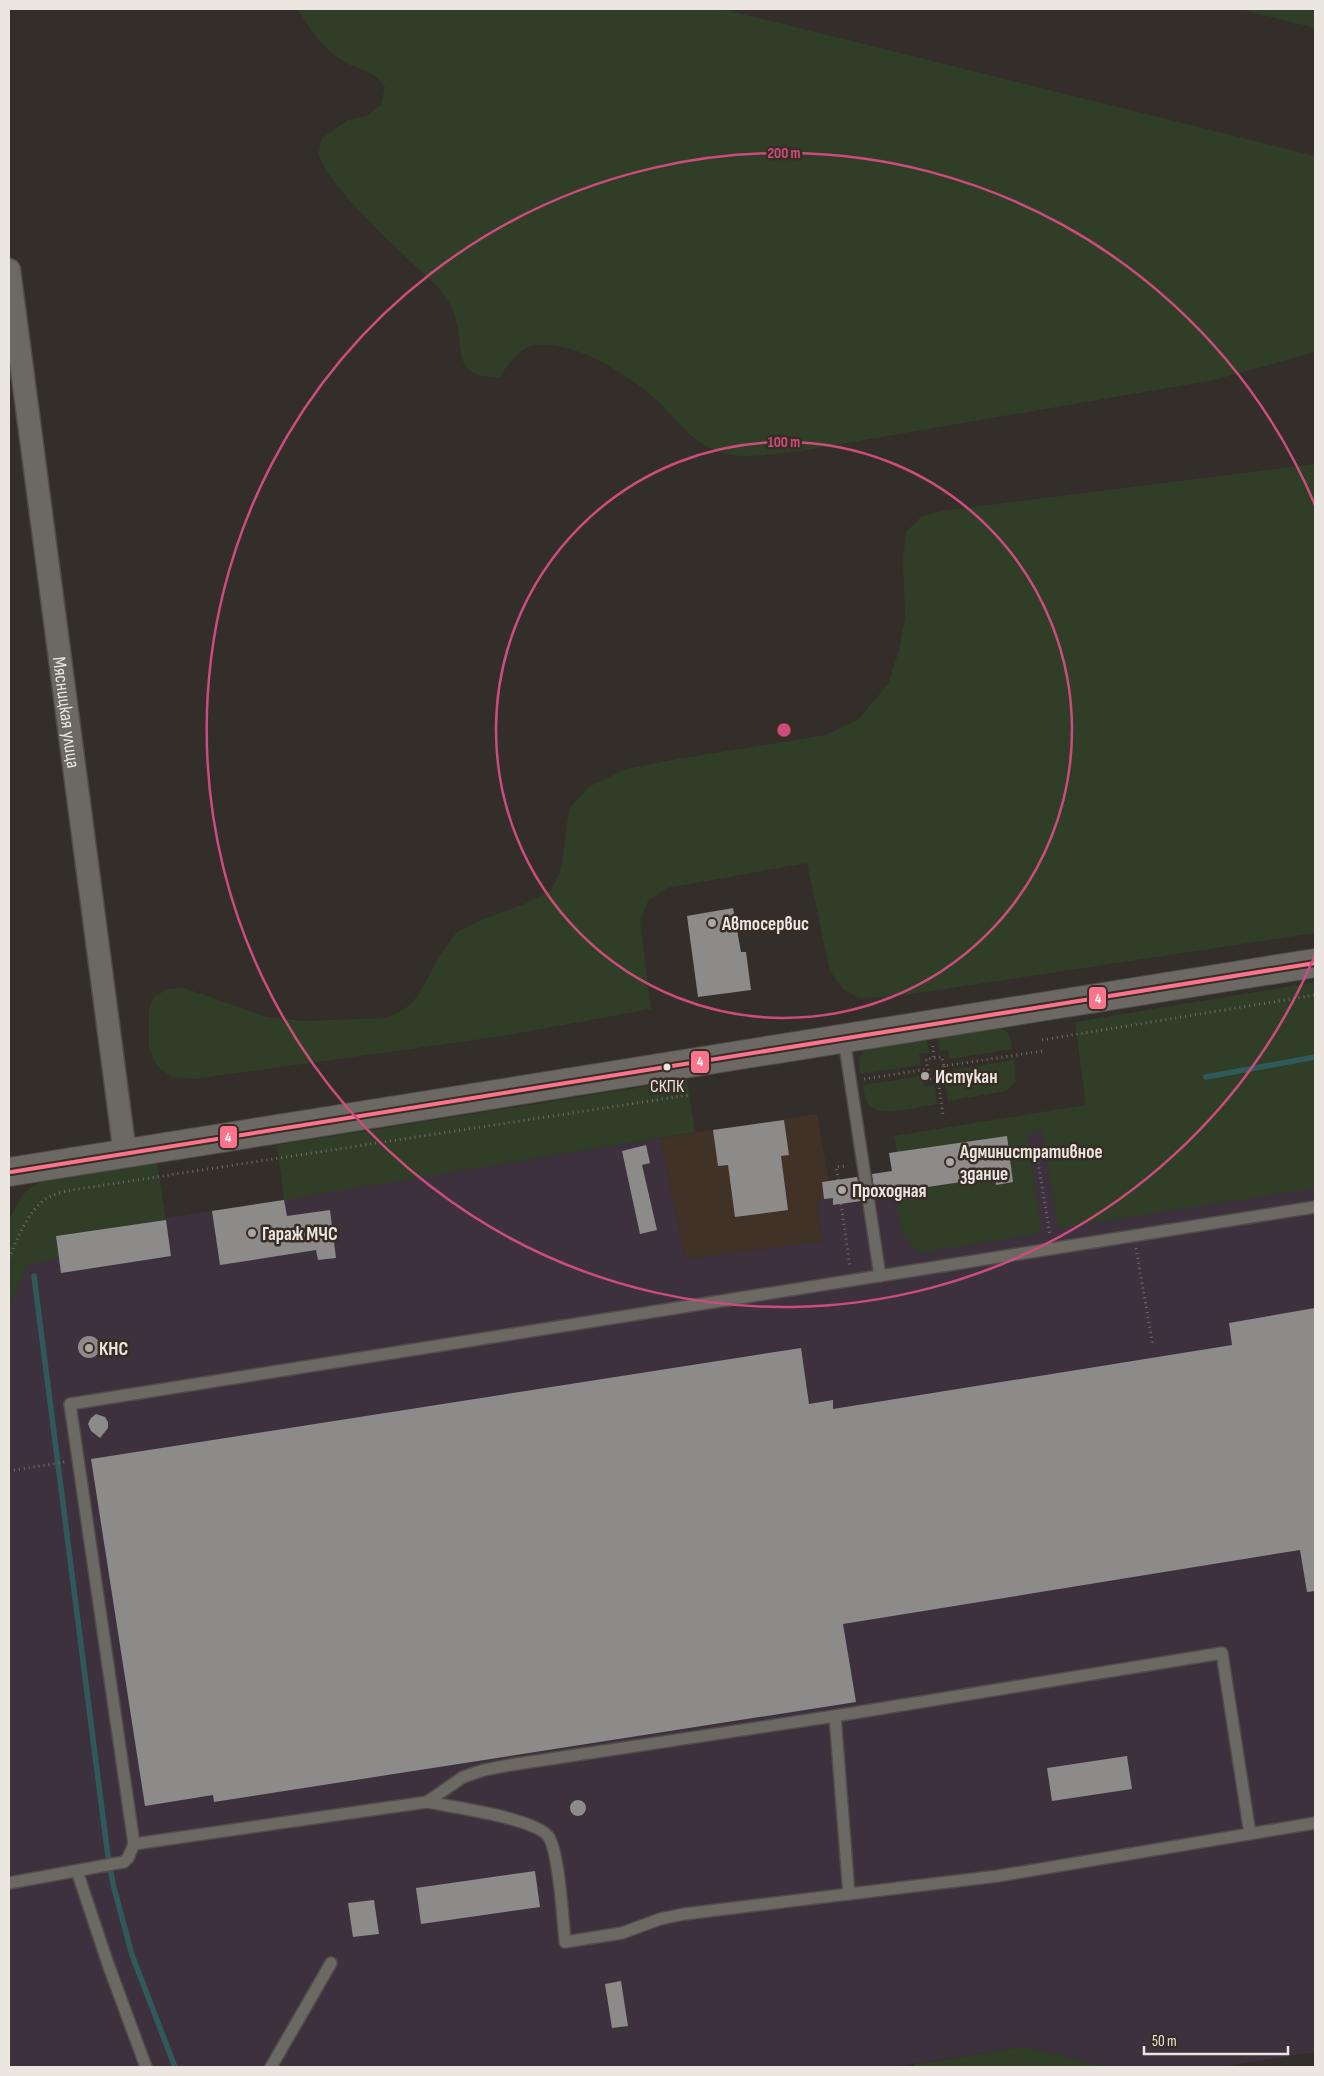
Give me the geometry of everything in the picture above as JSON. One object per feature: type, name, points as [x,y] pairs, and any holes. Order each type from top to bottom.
[{"type":"street","name":"Мясницкая улица","points":[[9,270],[125,1154]]},
{"type":"street","points":[[10,1173],[1315,963]]},
{"type":"lane","points":[[844,1039],[880,1276]]},
{"type":"lane","points":[[9,1883],[118,1863],[128,1858],[134,1844],[70,1404],[1315,1207]]},
{"type":"lane","points":[[427,1802],[463,1777],[484,1770],[835,1716],[1222,1653],[1250,1834]]},
{"type":"lane","points":[[835,1716],[850,1894]]},
{"type":"lane","points":[[134,1844],[427,1802],[532,1825],[548,1836],[554,1853],[565,1942],[622,1933],[660,1919],[684,1914],[998,1876],[1315,1823]]},
{"type":"lane","points":[[77,1871],[108,1964],[146,2067]]},
{"type":"lane","points":[[271,2067],[331,1963]]},
{"type":"path","points":[[1042,1040],[1315,995]]},
{"type":"path","points":[[944,1066],[1044,1051]]},
{"type":"path","points":[[942,1057],[944,1066],[945,1077],[930,1079],[926,1059],[942,1057]]},
{"type":"path","points":[[851,1081],[928,1069]]},
{"type":"path","points":[[938,1078],[944,1115]]},
{"type":"path","points":[[9,1258],[32,1213],[44,1200],[56,1194],[72,1190],[690,1095]]},
{"type":"path","points":[[1014,1153],[1036,1150],[1052,1248]]},
{"type":"path","points":[[838,1180],[836,1167],[863,1164]]},
{"type":"path","points":[[841,1204],[850,1268]]},
{"type":"path","points":[[1134,1236],[1153,1346]]},
{"type":"path","points":[[9,1472],[78,1460]]},
{"type":"shaded area","points":[[1315,1089],[1315,2052],[1221,2067],[1108,2067],[1024,2047],[893,2067],[9,2067],[9,1306],[28,1264],[56,1236],[660,1138],[685,1259],[823,1241],[817,1201],[824,1199],[822,1182],[891,1171],[889,1153]]},
{"type":"shaded area","points":[[817,1114],[829,1181],[822,1182],[824,1199],[817,1201],[823,1241],[685,1259],[660,1138]]},
{"type":"green space","points":[[298,9],[723,9],[1315,156],[1315,352],[1214,380],[800,451],[756,456],[734,455],[714,450],[694,438],[654,398],[621,373],[593,358],[564,347],[549,345],[530,346],[515,357],[500,377],[479,375],[471,372],[465,365],[461,354],[456,319],[444,294],[351,201],[324,166],[319,153],[322,138],[348,120],[367,116],[381,105],[385,87],[371,73],[335,56],[322,44]]},
{"type":"green space","points":[[1239,9],[1315,9],[1315,28]]},
{"type":"green space","points":[[1315,464],[1315,933],[892,997],[859,998],[843,989],[830,971],[807,863],[667,888],[648,901],[640,921],[651,1009],[503,1036],[194,1079],[172,1077],[157,1066],[149,1049],[149,1009],[154,997],[167,989],[184,988],[267,1017],[305,1021],[387,1018],[405,1009],[418,996],[440,955],[457,932],[477,922],[527,903],[551,890],[561,870],[569,809],[590,786],[627,769],[826,735],[859,719],[888,684],[899,650],[905,619],[903,558],[906,532],[921,517],[942,511]]},
{"type":"green space","points":[[1315,982],[1315,1188],[1058,1228],[1043,1130],[1027,1133],[1041,1233],[919,1253],[905,1236],[900,1223],[896,1201],[915,1197],[914,1189],[995,1177],[1007,1136],[897,1152],[894,1136],[1086,1105],[1075,1022]]},
{"type":"green space","points":[[998,1028],[1009,1035],[1012,1049],[950,1059],[948,1050],[940,1051],[938,1037]]},
{"type":"green space","points":[[927,1040],[929,1053],[919,1054],[921,1065],[860,1074],[858,1058],[866,1049]]},
{"type":"green space","points":[[1014,1060],[1016,1082],[1006,1091],[948,1101],[945,1083],[955,1082],[953,1070]]},
{"type":"green space","points":[[922,1076],[924,1087],[935,1085],[937,1104],[885,1111],[871,1107],[866,1100],[863,1085]]},
{"type":"green space","points":[[687,1080],[695,1132],[284,1200],[277,1145]]},
{"type":"green space","points":[[157,1163],[166,1220],[56,1236],[59,1258],[28,1264],[9,1306],[9,1220],[22,1196],[30,1188],[41,1182]]},
{"type":"green space","points":[[1024,2047],[1108,2067],[914,2067],[915,2064]]},
{"type":"building","points":[[733,908],[741,952],[746,952],[751,990],[698,997],[687,916]]},
{"type":"building","points":[[784,1120],[789,1155],[781,1156],[788,1210],[735,1217],[728,1165],[718,1166],[713,1130]]},
{"type":"building","name":"Административное здание","points":[[1007,1136],[1013,1182],[996,1185],[995,1177],[914,1189],[916,1197],[896,1201],[894,1192],[875,1195],[872,1174],[892,1171],[889,1153]]},
{"type":"building","points":[[646,1145],[650,1163],[642,1165],[657,1230],[640,1234],[622,1151]]},
{"type":"building","name":"Проходная","points":[[857,1177],[861,1201],[833,1205],[833,1198],[824,1199],[822,1182]]},
{"type":"building","name":"Гараж МЧС","points":[[284,1200],[287,1216],[330,1210],[336,1258],[318,1260],[316,1250],[220,1265],[212,1211]]},
{"type":"building","points":[[166,1220],[171,1256],[61,1273],[56,1236]]},
{"type":"building","points":[[1315,1308],[1315,1591],[1307,1592],[1300,1550],[843,1624],[856,1702],[214,1802],[213,1795],[145,1806],[91,1459],[801,1348],[809,1404],[833,1400],[833,1409],[1232,1345],[1229,1323]]},
{"type":"building","name":"КНС","points":[[89,1336],[97,1339],[100,1347],[97,1355],[89,1358],[81,1355],[78,1347],[81,1339]]},
{"type":"building","points":[[96,1414],[105,1417],[108,1422],[108,1428],[100,1438],[91,1431],[88,1424]]},
{"type":"building","points":[[1127,1756],[1132,1789],[1052,1801],[1047,1768]]},
{"type":"building","points":[[575,1800],[581,1800],[586,1805],[584,1814],[575,1816],[570,1811],[570,1805]]},
{"type":"building","points":[[535,1871],[540,1907],[421,1924],[416,1888]]},
{"type":"building","points":[[374,1900],[379,1934],[353,1937],[348,1903]]},
{"type":"building","points":[[621,1981],[628,2026],[612,2028],[605,1984]]},
{"type":"waterway","points":[[1206,1077],[1315,1057]]},
{"type":"waterway","points":[[34,1276],[113,1884],[132,1955],[175,2067]]},
{"type":"transit line","name":"4","points":[[11,1172],[1315,963]]},
{"type":"place","name":"Автосервис","points":[[712,923]]},
{"type":"place","name":"СКПК","points":[[667,1067]]},
{"type":"place","name":"Истукан","points":[[925,1076]]},
{"type":"place","name":"Административное здание","points":[[950,1162]]},
{"type":"place","name":"Проходная","points":[[842,1190]]},
{"type":"place","name":"Гараж МЧС","points":[[252,1233]]},
{"type":"place","name":"КНС","points":[[89,1348]]}]
